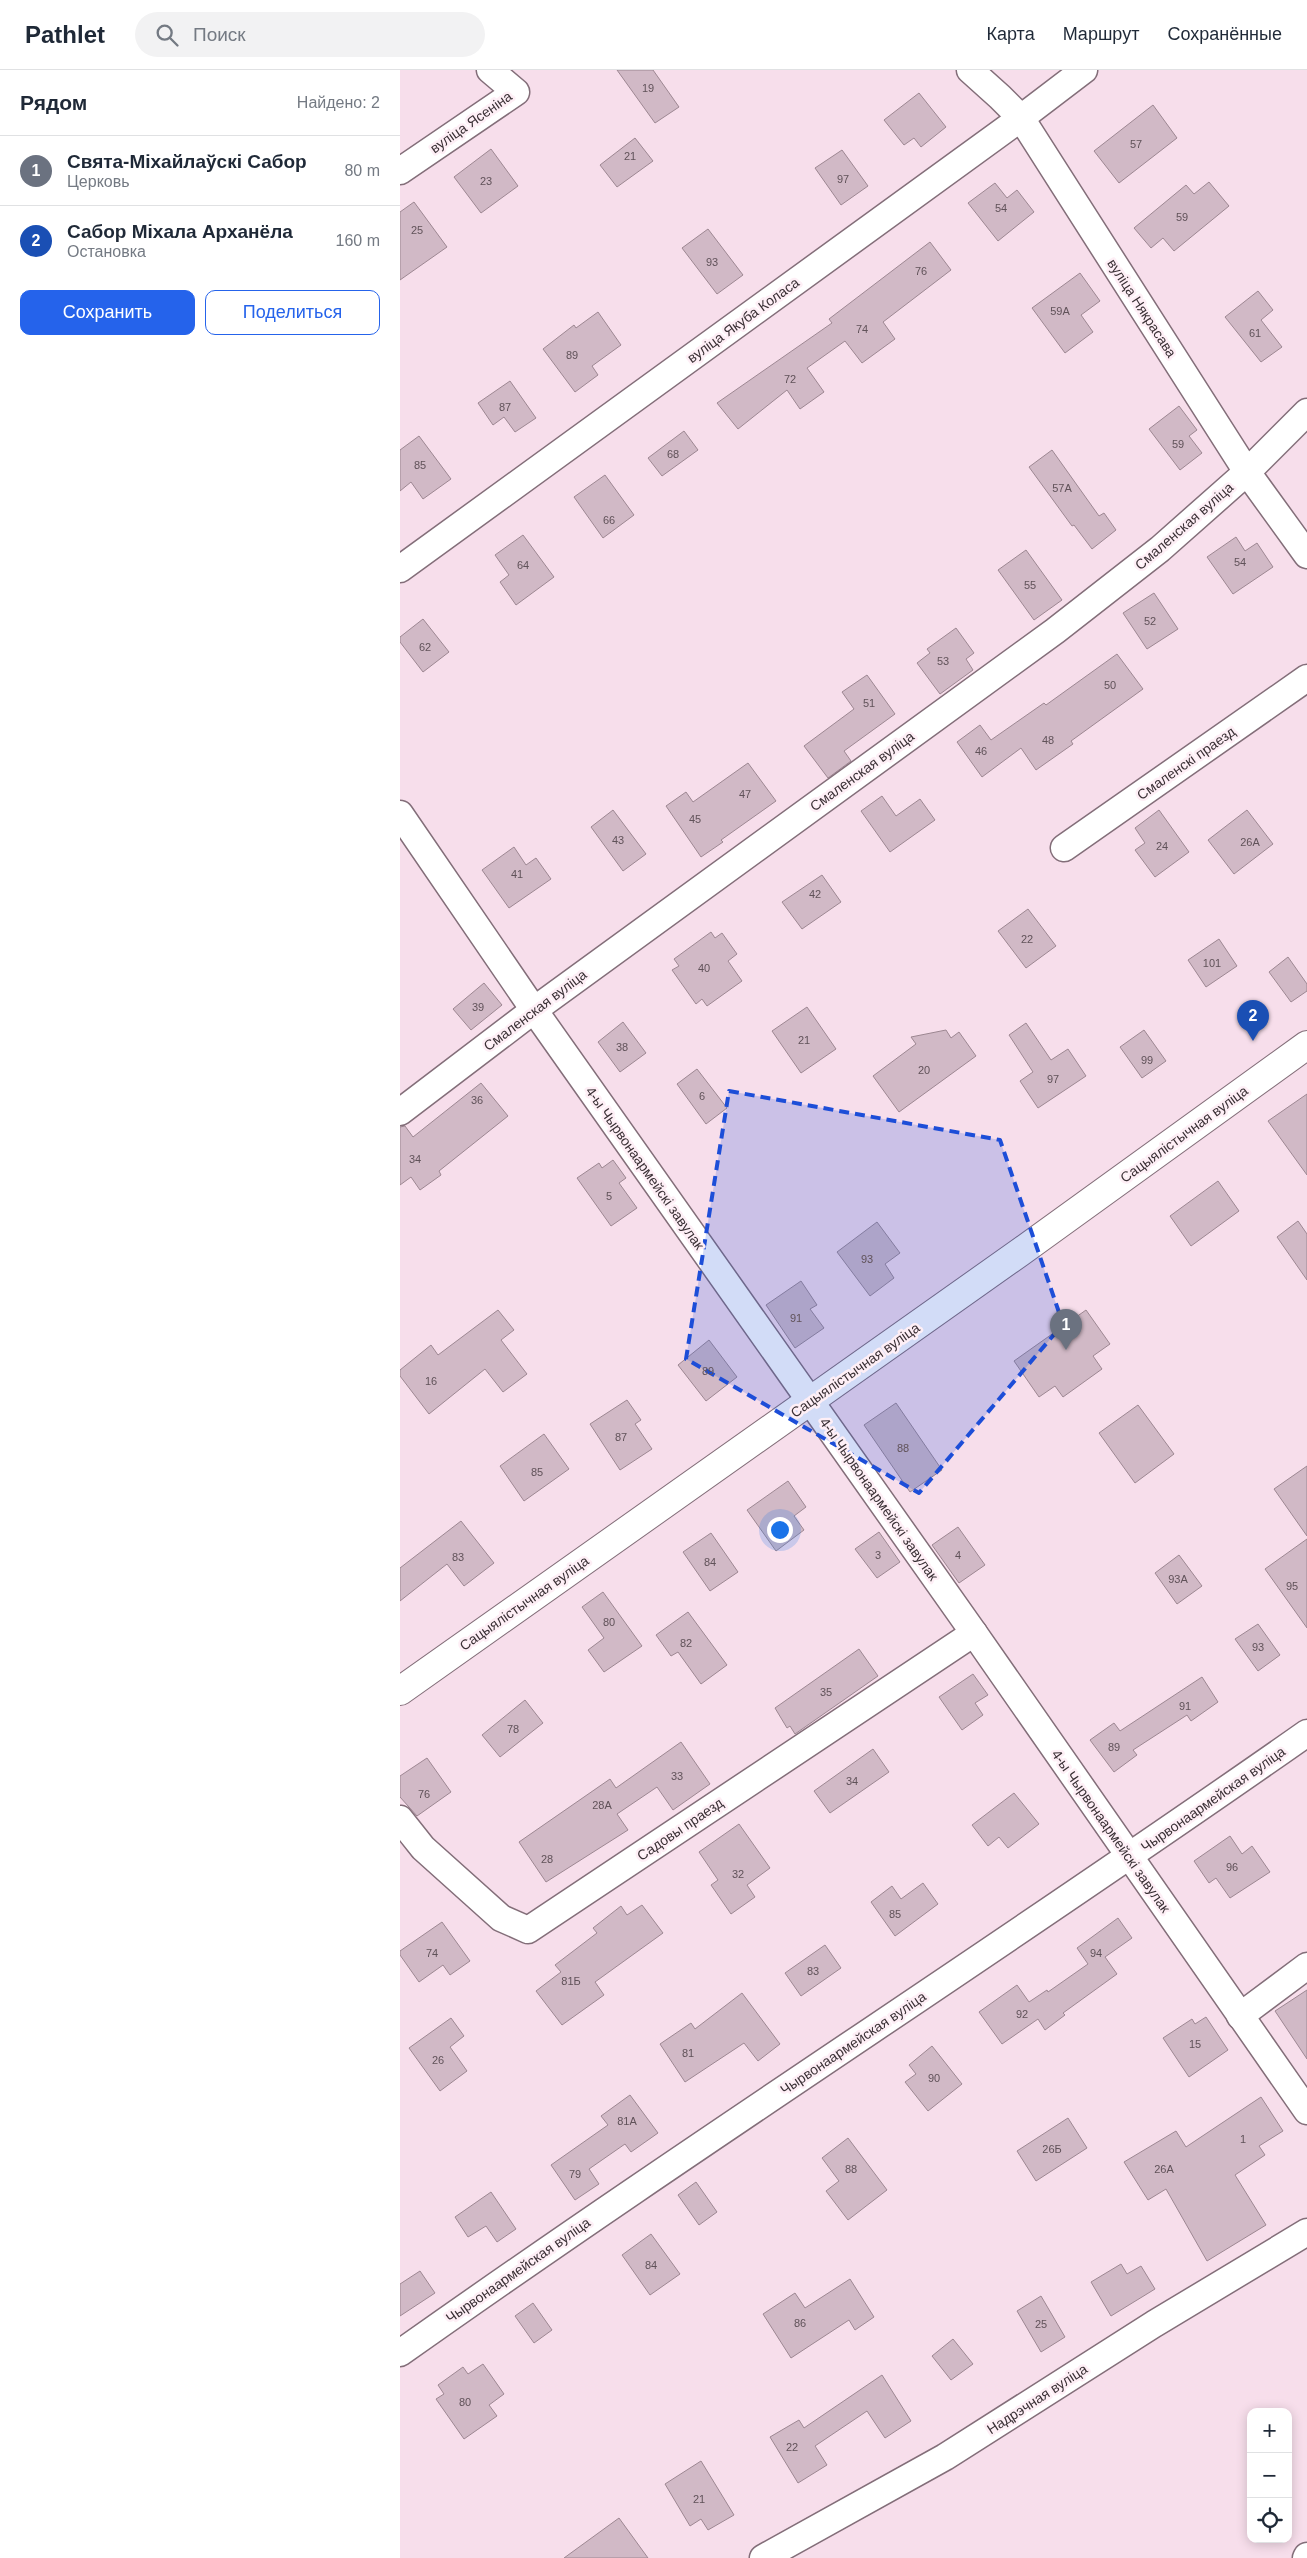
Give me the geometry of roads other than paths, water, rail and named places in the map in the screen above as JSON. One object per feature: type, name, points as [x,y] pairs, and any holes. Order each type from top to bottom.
[{"type":"main road","name":"Сацыялістычная вуліца","points":[[400,1691],[810,1402],[1307,1045]]},
{"type":"street","name":"вуліца Ясеніна","points":[[400,171],[516,92],[490,70]]},
{"type":"street","name":"вуліца Някрасава","points":[[970,70],[1021,118],[1247,472],[1307,554]]},
{"type":"street","name":"вуліца Якуба Коласа","points":[[400,568],[1021,118],[1084,70]]},
{"type":"street","name":"Смаленская вуліца","points":[[400,1112],[534,1010],[1055,631],[1160,549],[1247,472],[1307,412]]},
{"type":"street","name":"Смаленскі праезд","points":[[1064,848],[1307,678]]},
{"type":"street","name":"4-ы Чырвонаармейскі завулак","points":[[400,814],[534,1010],[974,1633],[1307,2111]]},
{"type":"street","name":"Садовы праезд","points":[[400,1819],[423,1848],[501,1918],[528,1930],[974,1633]]},
{"type":"street","name":"Чырвонаармейская вуліца","points":[[400,2353],[554,2244],[1130,1858],[1307,1733]]},
{"type":"street","points":[[1240,2016],[1307,1966]]},
{"type":"street","name":"Надрэчная вуліца","points":[[763,2558],[945,2457],[1154,2324],[1307,2232]]},
{"type":"place","name":"Сабор Міхала Арханёла","points":[[1253,1041]]},
{"type":"place","name":"Свята-Міхайлаўскі Сабор","points":[[1066,1350]]}]
